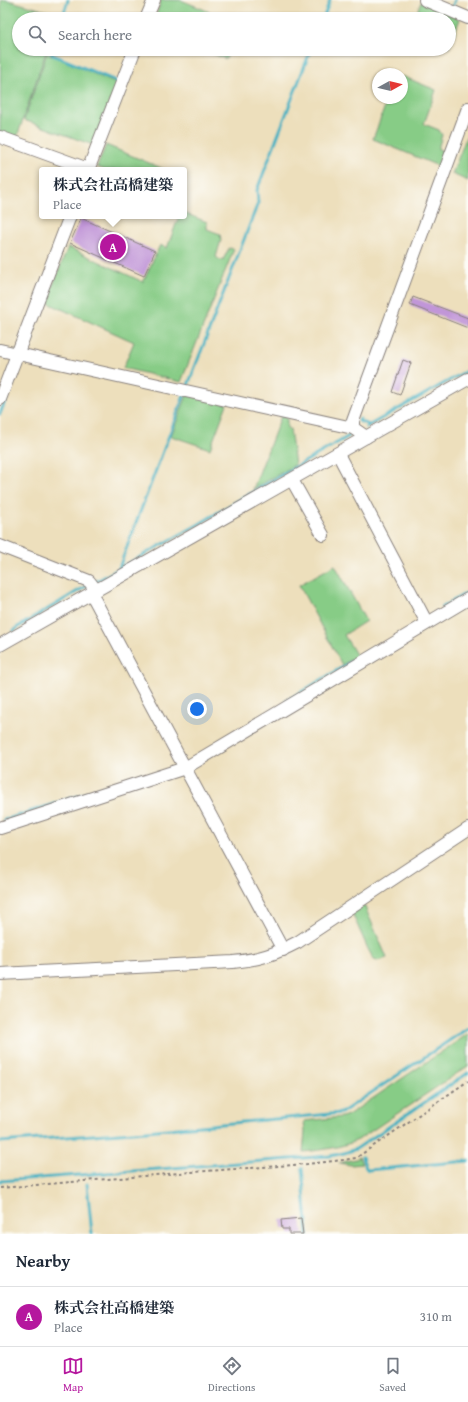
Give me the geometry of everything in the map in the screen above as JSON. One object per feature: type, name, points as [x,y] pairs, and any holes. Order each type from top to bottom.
[{"type":"street","points":[[149,12],[154,0]]},
{"type":"street","points":[[425,0],[454,12]]},
{"type":"street","points":[[456,13],[468,18]]},
{"type":"street","points":[[89,167],[132,56]]},
{"type":"street","points":[[353,425],[468,108]]},
{"type":"street","points":[[0,137],[80,167]]},
{"type":"street","points":[[0,399],[69,219]]},
{"type":"street","points":[[0,350],[185,391],[353,425],[366,437]]},
{"type":"street","points":[[0,645],[468,379]]},
{"type":"street","points":[[338,454],[426,619]]},
{"type":"street","points":[[292,480],[323,535]]},
{"type":"street","points":[[0,546],[89,581],[185,768],[281,946]]},
{"type":"street","points":[[0,828],[185,768],[426,619],[468,599]]},
{"type":"street","points":[[0,974],[233,962],[262,958],[281,946],[298,942],[468,829]]},
{"type":"path","points":[[0,1188],[184,1172],[307,1164],[356,1158],[468,1081]]},
{"type":"green space","points":[[1,0],[7,0],[51,12],[12,12],[12,56],[45,56],[16,140],[0,134]]},
{"type":"green space","points":[[161,0],[181,0],[210,12],[157,12]]},
{"type":"green space","points":[[421,2],[444,12],[417,12]]},
{"type":"green space","points":[[456,17],[460,19],[456,30]]},
{"type":"green space","points":[[46,56],[54,56],[117,84],[93,145],[24,120]]},
{"type":"green space","points":[[218,56],[227,56],[226,59]]},
{"type":"green space","points":[[408,78],[436,90],[424,124],[439,130],[442,135],[438,149],[448,153],[443,168],[373,139],[386,104],[408,104]]},
{"type":"green space","points":[[468,133],[468,181],[452,174]]},
{"type":"green space","points":[[106,145],[159,167],[97,167]]},
{"type":"green space","points":[[187,214],[207,222],[207,229],[220,234],[221,240],[216,257],[220,260],[223,260],[229,248],[234,249],[181,382],[123,368],[134,342],[46,302],[68,247],[143,282],[160,245],[167,248],[178,219],[187,219]]},
{"type":"green space","points":[[187,395],[227,404],[210,449],[171,436]]},
{"type":"green space","points":[[281,416],[287,417],[287,429],[290,429],[295,465],[253,489]]},
{"type":"green space","points":[[335,565],[366,621],[344,635],[357,656],[342,665],[299,585]]},
{"type":"green space","points":[[364,905],[387,958],[377,961],[374,960],[352,913]]},
{"type":"green space","points":[[468,1034],[468,1066],[358,1140],[338,1147],[303,1152],[305,1132],[304,1121],[348,1115]]},
{"type":"green space","points":[[359,1157],[362,1164],[351,1165],[339,1163],[356,1159]]},
{"type":"building","points":[[81,219],[83,219],[155,251],[144,276],[70,243]]},
{"type":"building","points":[[413,297],[468,318],[468,328],[410,305]]},
{"type":"building","points":[[403,360],[411,363],[400,395],[392,392]]},
{"type":"building","points":[[301,1218],[303,1234],[289,1234],[289,1229],[282,1229],[281,1220]]},
{"type":"waterway","points":[[64,12],[68,0]]},
{"type":"waterway","points":[[326,12],[330,0]]},
{"type":"waterway","points":[[452,7],[455,0]]},
{"type":"waterway","points":[[55,56],[118,82]]},
{"type":"waterway","points":[[187,388],[258,203],[257,190],[308,56]]},
{"type":"waterway","points":[[366,427],[468,370]]},
{"type":"waterway","points":[[119,568],[185,393]]},
{"type":"waterway","points":[[0,414],[6,399]]},
{"type":"waterway","points":[[360,419],[359,421],[369,425]]},
{"type":"waterway","points":[[93,583],[199,524],[349,436]]},
{"type":"waterway","points":[[13,631],[88,585]]},
{"type":"waterway","points":[[442,607],[468,592]]},
{"type":"waterway","points":[[286,701],[374,648]]},
{"type":"waterway","points":[[4,820],[128,780]]},
{"type":"waterway","points":[[0,1142],[146,1131],[341,1113],[468,1028]]},
{"type":"waterway","points":[[0,1181],[330,1156],[344,1153],[356,1149],[468,1073]]},
{"type":"waterway","points":[[362,1157],[368,1170],[468,1161]]},
{"type":"waterway","points":[[302,1168],[308,1234]]},
{"type":"waterway","points":[[87,1184],[92,1234]]},
{"type":"place","name":"株式会社高橋建築","points":[[113,247]]}]
